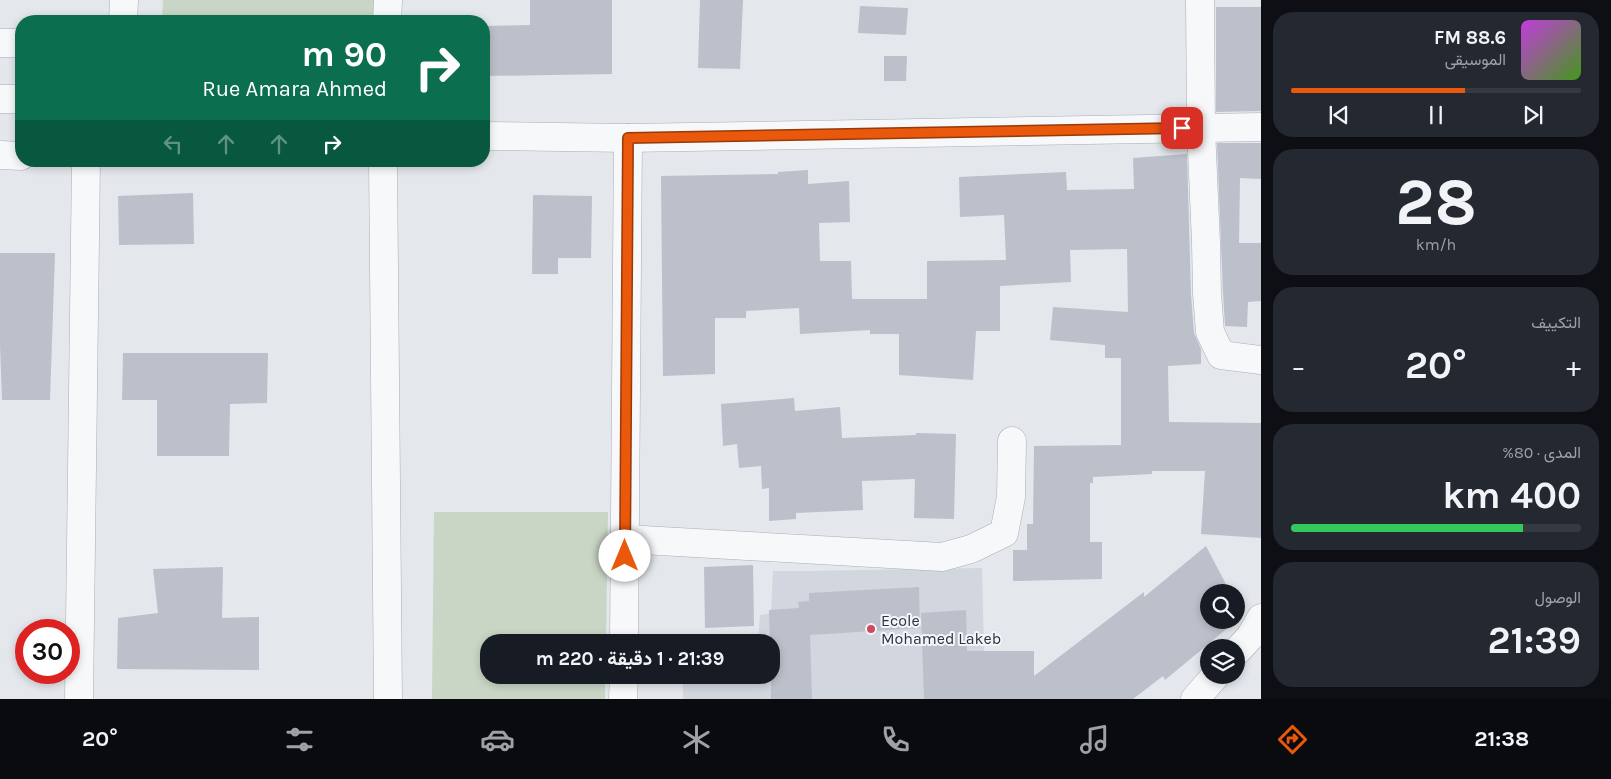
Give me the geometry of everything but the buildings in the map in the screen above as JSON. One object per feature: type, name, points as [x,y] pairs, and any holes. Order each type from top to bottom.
[{"type":"street","points":[[123,15],[124,0]]},
{"type":"street","points":[[387,15],[388,0]]},
{"type":"street","points":[[1200,0],[1201,128],[1210,332],[1221,355],[1261,360]]},
{"type":"street","points":[[0,43],[15,43]]},
{"type":"street","points":[[0,99],[15,100]]},
{"type":"street","points":[[490,136],[628,138],[1261,126]]},
{"type":"street","points":[[624,634],[628,138]]},
{"type":"street","points":[[0,155],[15,156]]},
{"type":"street","points":[[79,699],[86,167]]},
{"type":"street","points":[[384,167],[388,699]]},
{"type":"street","points":[[625,539],[949,555],[972,549],[1004,533],[1011,497],[1012,441]]},
{"type":"street","points":[[1245,642],[1261,618]]},
{"type":"street","points":[[624,684],[624,699]]},
{"type":"street","points":[[1195,699],[1208,684]]},
{"type":"shaded area","name":"Ecole Mohamed Lakeb","points":[[982,568],[985,699],[683,699],[683,684],[780,684],[780,634],[759,634],[760,615],[771,613],[773,571]]},
{"type":"green space","points":[[163,0],[377,0],[377,15],[162,15]]},
{"type":"green space","points":[[434,512],[608,512],[606,634],[480,634],[480,684],[605,684],[605,699],[432,699]]},
{"type":"place","name":"Ecole Mohamed Lakeb","points":[[871,629]]},
{"type":"route","points":[[625,556],[628,138],[1182,128]]}]
